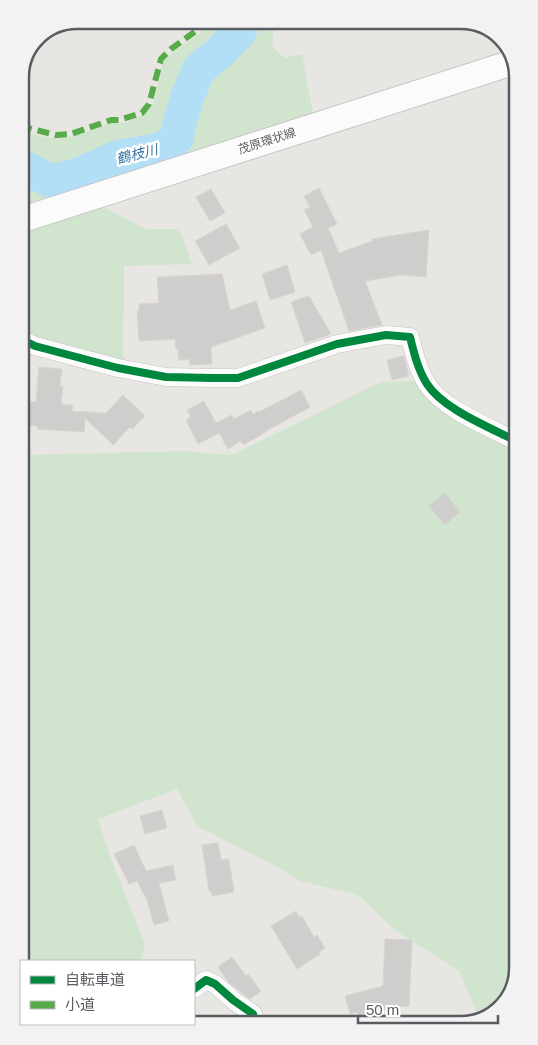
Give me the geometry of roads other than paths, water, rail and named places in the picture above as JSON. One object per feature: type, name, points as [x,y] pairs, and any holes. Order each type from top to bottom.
[{"type":"main road","name":"茂原環状線","points":[[29,217],[507,64]]},
{"type":"street","points":[[29,343],[118,368],[166,377],[238,378],[337,344],[386,335],[410,337],[416,361],[427,385],[443,401],[509,437]]},
{"type":"street","points":[[195,988],[206,980],[215,984],[253,1014]]},
{"type":"waterway","name":"鶴枝川","points":[[29,170],[51,181],[80,174],[118,157],[166,147],[177,138],[187,98],[199,69],[220,52],[239,33],[241,29]]}]
